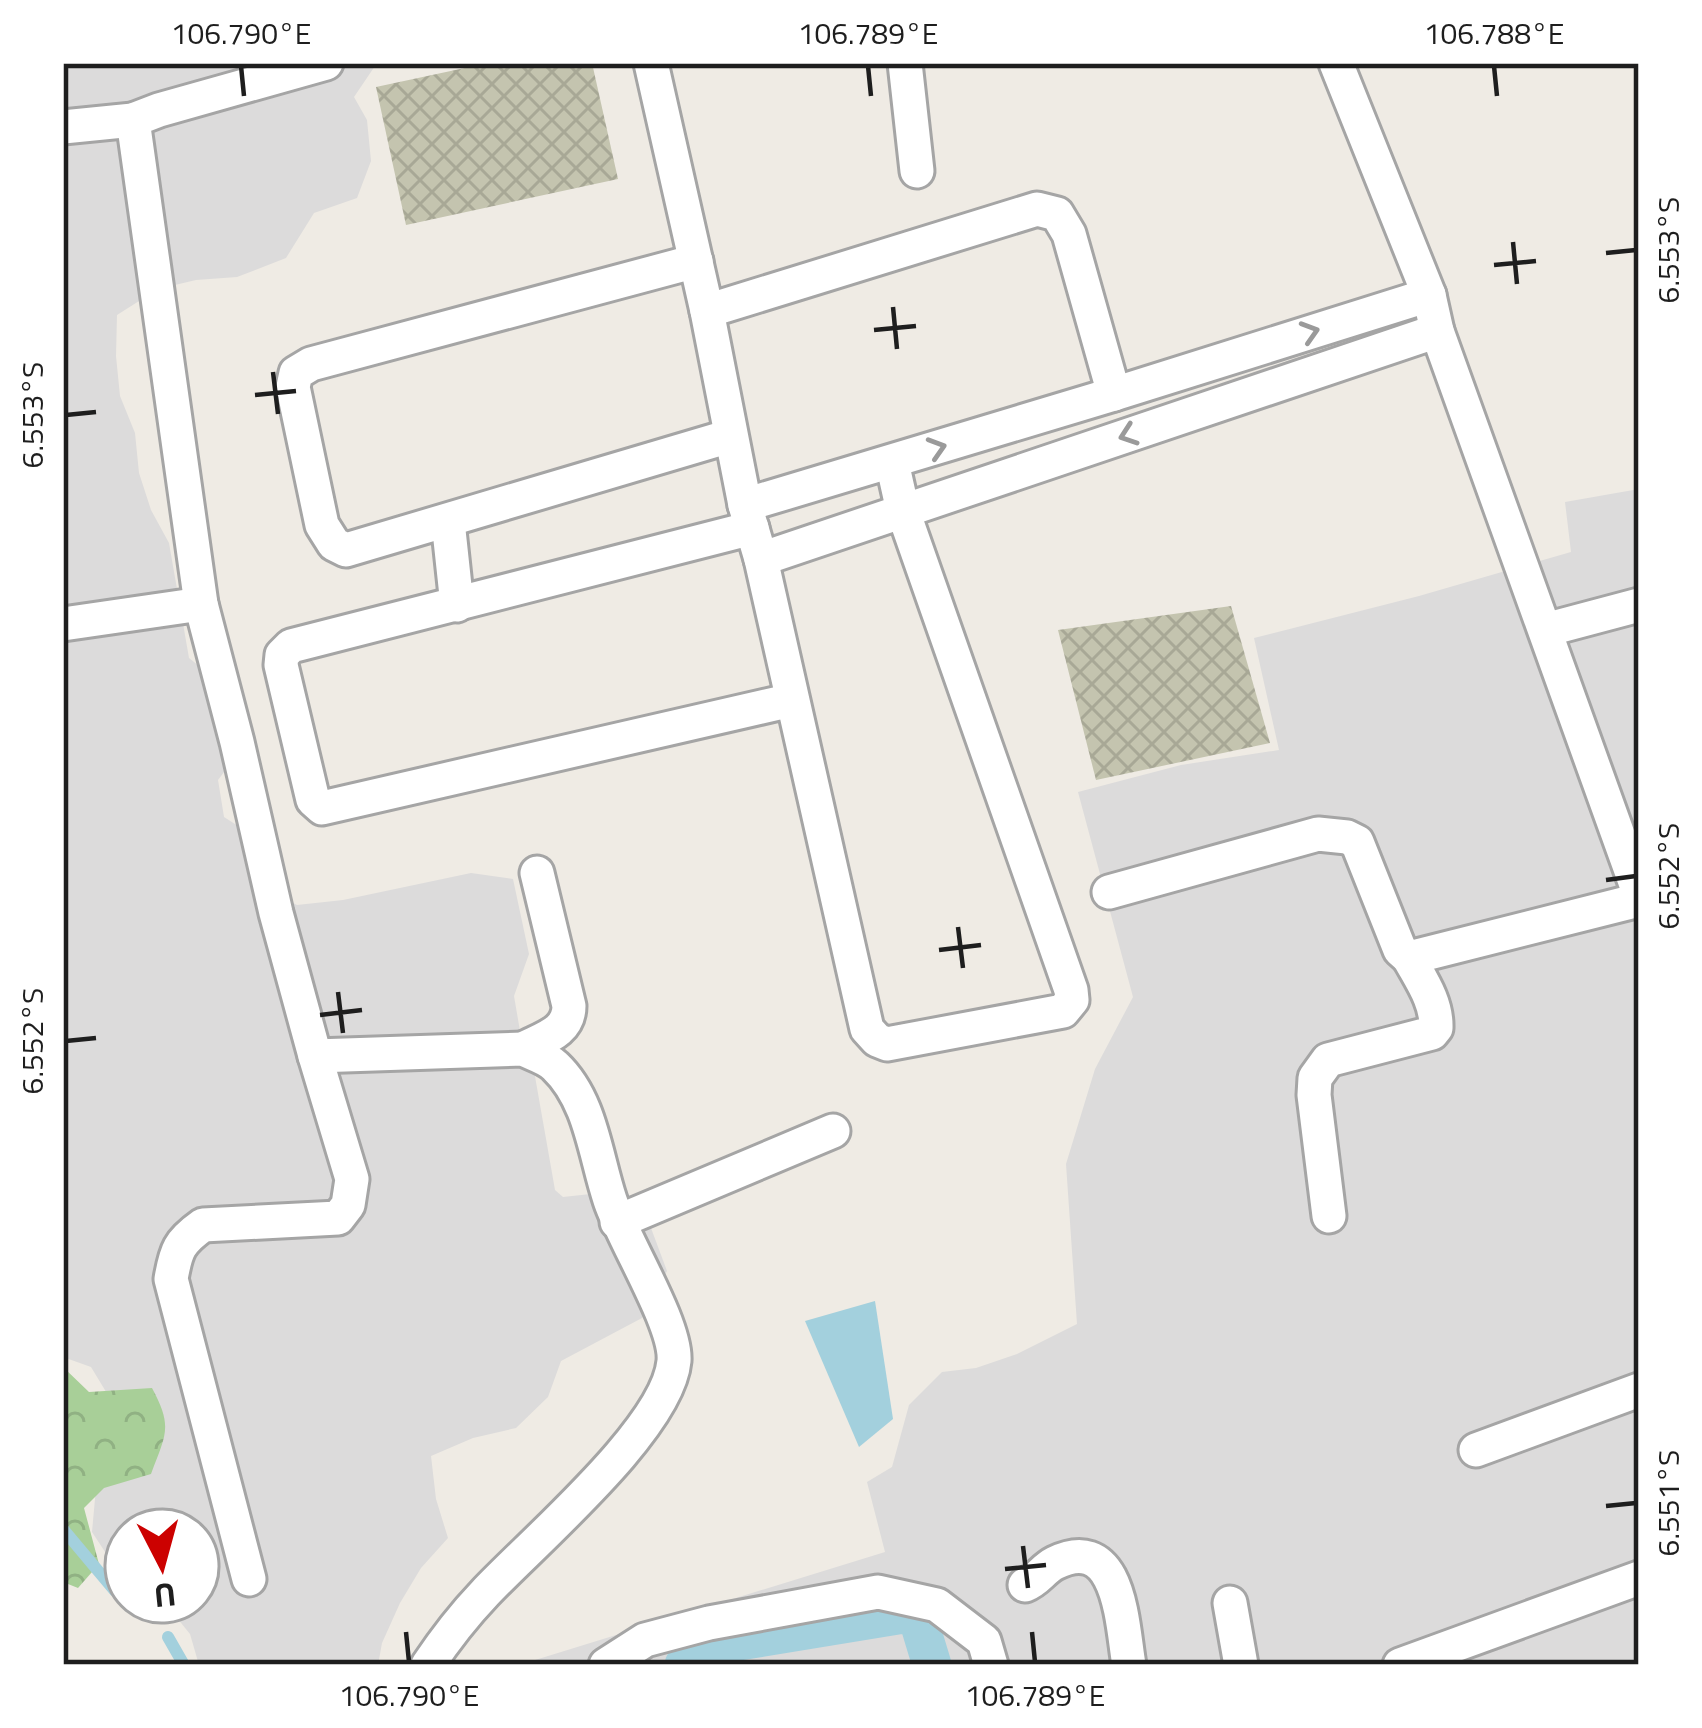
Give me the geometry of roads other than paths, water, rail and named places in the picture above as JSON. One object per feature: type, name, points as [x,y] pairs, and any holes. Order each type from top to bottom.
[{"type":"street","points":[[651,63],[697,261],[730,436],[867,1029],[886,1044],[1063,1011],[1072,1000],[903,511],[892,462]]},
{"type":"street","points":[[905,63],[917,172]]},
{"type":"street","points":[[1336,63],[1429,295],[1639,897],[1409,958]]},
{"type":"street","points":[[63,127],[133,120],[310,64]]},
{"type":"street","points":[[133,120],[201,604],[276,913],[352,1179],[348,1205],[338,1218],[203,1225],[176,1252],[171,1279],[249,1579]]},
{"type":"street","points":[[707,310],[1037,209],[1057,214],[1069,234],[1114,394]]},
{"type":"street","points":[[697,261],[311,364],[296,373],[292,387],[322,525],[334,544],[346,550],[730,436]]},
{"type":"street","points":[[752,531],[892,462],[1429,295]]},
{"type":"street","points":[[791,700],[322,808],[313,800],[281,665],[282,655],[291,646],[752,531],[903,511],[1438,331]]},
{"type":"street","points":[[1173,374],[1190,415]]},
{"type":"street","points":[[448,521],[457,605]]},
{"type":"street","points":[[63,624],[201,604]]},
{"type":"street","points":[[1545,630],[1639,605]]},
{"type":"street","points":[[1108,892],[1318,834],[1357,842],[1400,950],[1432,1000],[1437,1019],[1432,1033],[1328,1060],[1315,1078],[1313,1095],[1329,1216]]},
{"type":"street","points":[[315,1056],[523,1048],[559,1031],[569,1019],[568,1006],[536,873]]},
{"type":"street","points":[[428,1665],[481,1598],[638,1434],[662,1401],[674,1361],[670,1333],[617,1222],[579,1095],[553,1063],[523,1048]]},
{"type":"street","points":[[617,1222],[833,1131]]},
{"type":"street","points":[[1476,1450],[1639,1390]]},
{"type":"street","points":[[1025,1585],[1038,1580],[1053,1564],[1073,1558],[1091,1559],[1102,1566],[1116,1591],[1129,1665]]},
{"type":"street","points":[[1400,1665],[1639,1578]]},
{"type":"street","points":[[606,1665],[645,1640],[878,1592],[937,1605],[984,1641],[991,1665]]},
{"type":"street","points":[[1230,1603],[1241,1665]]},
{"type":"water","points":[[875,1301],[893,1419],[859,1447],[805,1321]]},
{"type":"waterway","points":[[63,1529],[102,1576]]},
{"type":"waterway","points":[[684,1665],[739,1641],[916,1612],[932,1665]]},
{"type":"waterway","points":[[168,1637],[184,1665]]}]
